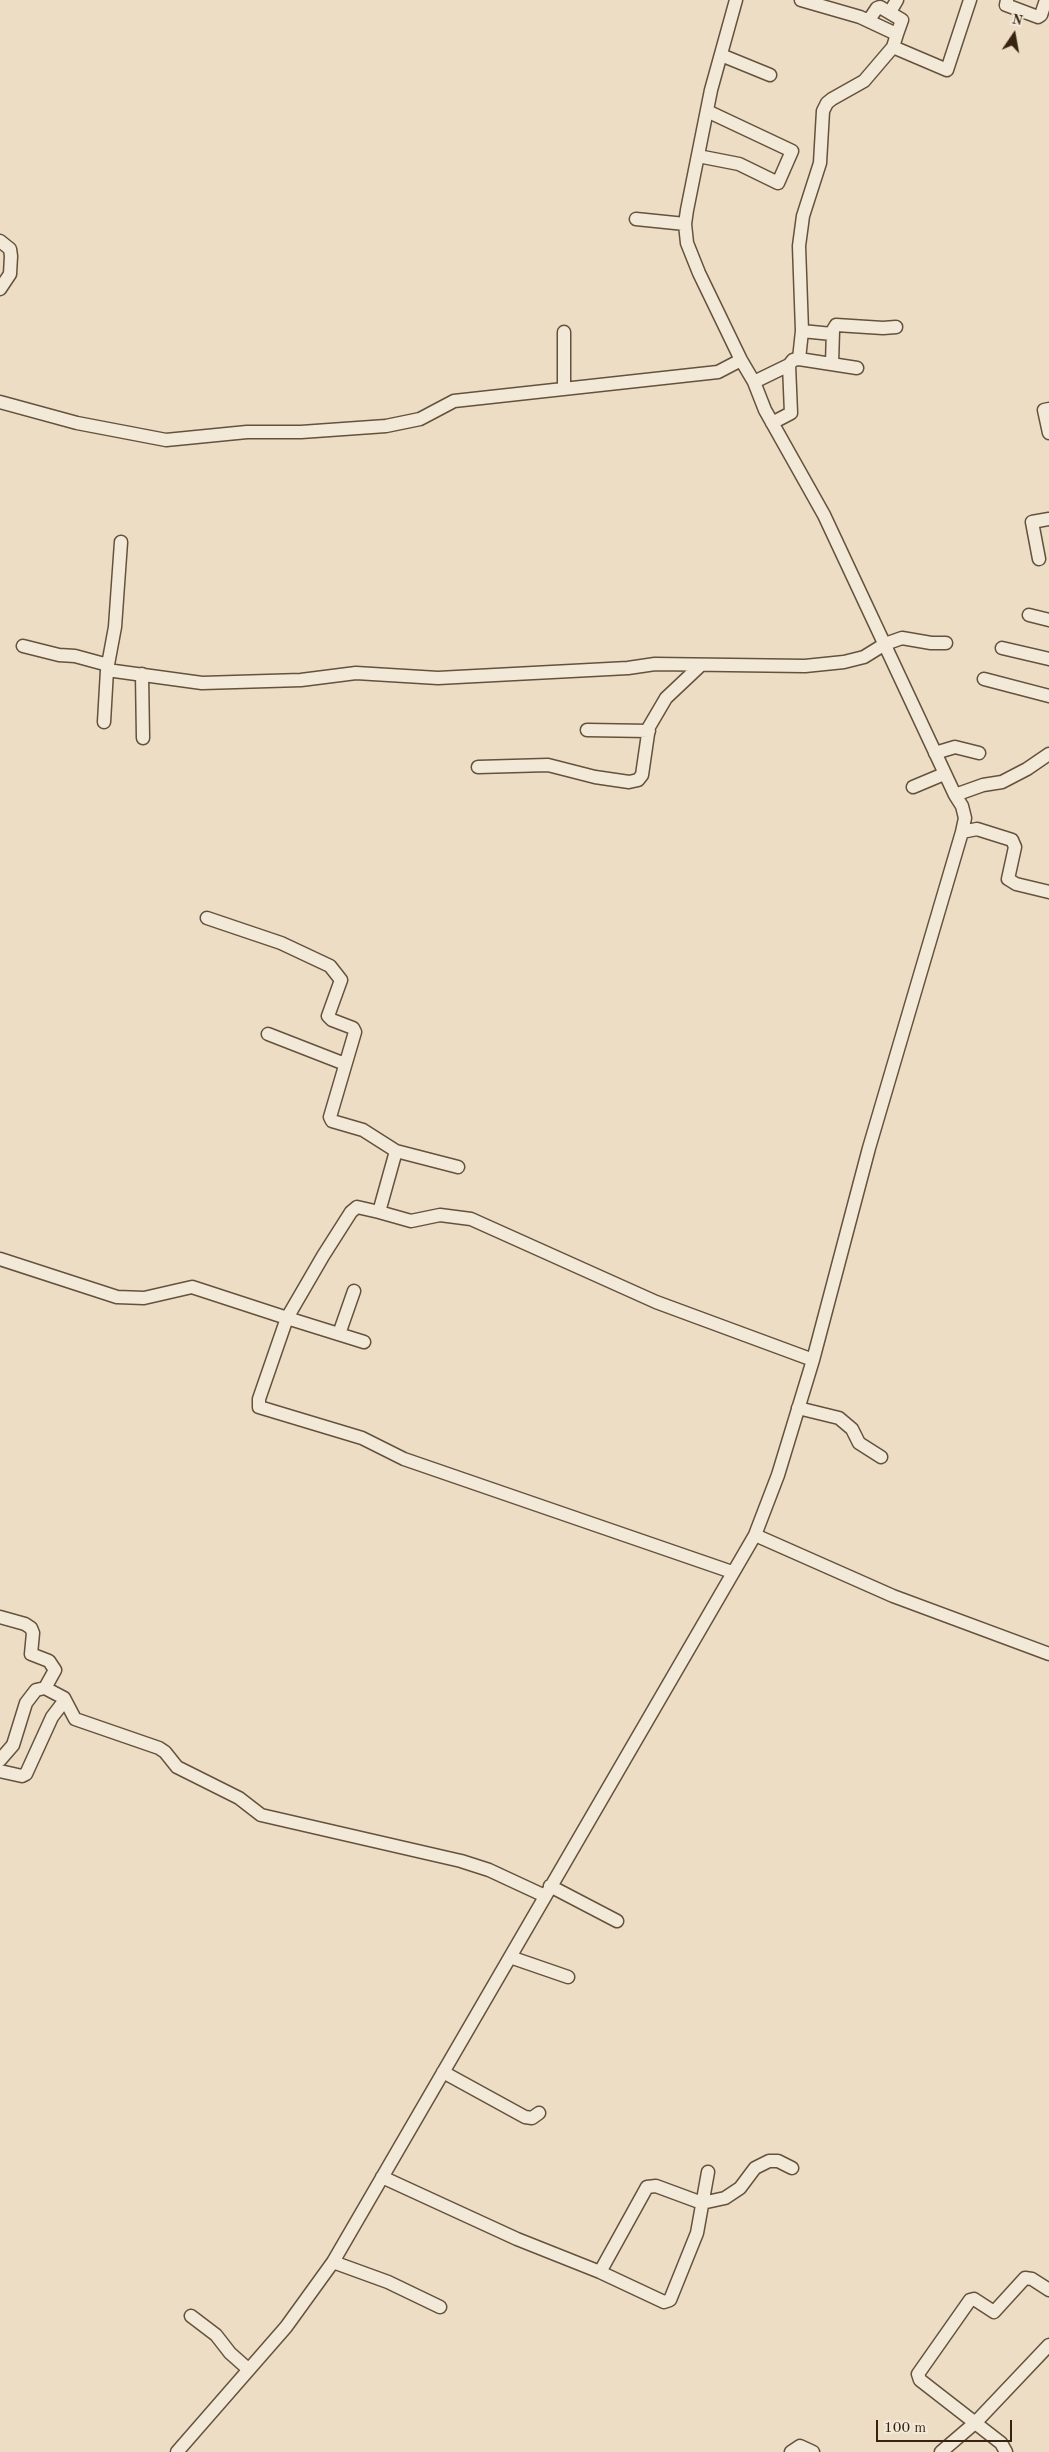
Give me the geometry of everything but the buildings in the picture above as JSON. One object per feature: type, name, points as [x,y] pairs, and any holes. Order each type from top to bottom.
[{"type":"street","points":[[177,2452],[286,2326],[333,2262],[755,1535],[778,1475],[813,1360],[869,1148],[962,832],[965,818],[962,806],[944,774],[824,516],[772,423],[754,382],[741,360],[699,273],[687,243],[685,224],[707,111],[736,0]]},
{"type":"street","points":[[801,0],[869,20],[897,34]]},
{"type":"street","points":[[890,12],[897,0]]},
{"type":"street","points":[[893,47],[947,70],[970,0]]},
{"type":"street","points":[[1007,0],[1006,5],[1038,17],[1046,0]]},
{"type":"street","points":[[772,423],[791,413],[794,362],[802,332],[799,246],[803,216],[820,163],[824,108],[832,99],[864,82],[893,47],[902,20],[878,7],[869,20]]},
{"type":"street","points":[[721,55],[770,75]]},
{"type":"street","points":[[698,156],[739,164],[778,183],[792,151],[707,111]]},
{"type":"street","points":[[636,219],[685,224]]},
{"type":"street","points":[[0,241],[10,249],[12,256],[10,274],[0,289]]},
{"type":"street","points":[[832,364],[832,334],[834,327],[839,324],[883,328],[896,327]]},
{"type":"street","points":[[564,332],[564,387]]},
{"type":"street","points":[[802,332],[832,334]]},
{"type":"street","points":[[0,402],[77,423],[166,440],[247,432],[301,432],[386,426],[420,420],[454,401],[564,387],[718,372],[741,360]]},
{"type":"street","points":[[754,382],[794,362],[832,364],[857,368]]},
{"type":"street","points":[[1049,409],[1044,410],[1049,433]]},
{"type":"street","points":[[1039,559],[1032,522],[1049,519]]},
{"type":"street","points":[[104,722],[107,668],[115,627],[121,542]]},
{"type":"street","points":[[1029,615],[1049,620]]},
{"type":"street","points":[[23,646],[107,668],[211,682],[301,680],[356,673],[438,678],[618,669],[655,664],[751,667],[815,665],[864,657],[885,644],[902,638],[931,643],[946,643]]},
{"type":"street","points":[[1002,648],[1049,660]]},
{"type":"street","points":[[478,767],[548,765],[594,777],[630,782],[638,780],[642,775],[649,731],[666,698],[700,664]]},
{"type":"street","points":[[142,674],[143,738]]},
{"type":"street","points":[[984,679],[1049,696]]},
{"type":"street","points":[[587,730],[649,731]]},
{"type":"street","points":[[935,753],[955,747],[979,753]]},
{"type":"street","points":[[955,795],[983,785],[1002,782],[1027,769],[1049,754]]},
{"type":"street","points":[[913,787],[944,774]]},
{"type":"street","points":[[962,832],[977,829],[1012,840],[1015,847],[1008,879],[1016,884],[1049,892]]},
{"type":"street","points":[[207,918],[281,943],[330,966],[341,982],[328,1016],[332,1020],[353,1028],[355,1032],[330,1113],[332,1121],[363,1130],[396,1151],[458,1167]]},
{"type":"street","points":[[268,1034],[345,1064]]},
{"type":"street","points":[[379,1212],[396,1151]]},
{"type":"street","points":[[732,1572],[404,1459],[362,1438],[259,1407],[259,1398],[287,1318],[323,1256],[351,1212],[357,1206],[411,1221],[440,1216],[471,1219],[656,1302],[813,1360]]},
{"type":"street","points":[[0,1259],[117,1297],[144,1298],[192,1287],[364,1342]]},
{"type":"street","points":[[339,1334],[354,1291]]},
{"type":"street","points":[[798,1408],[840,1418],[852,1429],[859,1443],[881,1457]]},
{"type":"street","points":[[755,1535],[893,1596],[1049,1654]]},
{"type":"street","points":[[0,1617],[25,1624],[31,1628],[33,1632],[31,1654],[50,1661],[55,1670],[44,1688]]},
{"type":"street","points":[[0,1760],[13,1745],[26,1703],[36,1690],[44,1688],[65,1700],[75,1719],[160,1748],[166,1752],[177,1767],[239,1798],[261,1814],[461,1861],[548,1891],[617,1921]]},
{"type":"street","points":[[0,1771],[22,1776],[26,1774],[52,1717],[65,1700]]},
{"type":"street","points":[[510,1957],[568,1978]]},
{"type":"street","points":[[443,2072],[525,2117],[532,2118],[539,2113]]},
{"type":"street","points":[[600,2272],[647,2187],[656,2186],[702,2203],[725,2198],[740,2188],[755,2168],[769,2161],[778,2162],[792,2168]]},
{"type":"street","points":[[382,2177],[517,2239],[600,2272],[661,2301],[670,2300],[697,2233],[708,2172]]},
{"type":"street","points":[[333,2262],[388,2282],[440,2307]]},
{"type":"street","points":[[1006,2452],[1003,2446],[976,2422],[920,2380],[918,2374],[970,2300],[974,2299],[994,2312],[1025,2278],[1032,2279],[1049,2290]]},
{"type":"street","points":[[191,2316],[216,2335],[230,2353],[248,2369]]},
{"type":"street","points":[[942,2452],[976,2422],[1049,2345]]},
{"type":"street","points":[[790,2452],[800,2446],[813,2452]]}]
